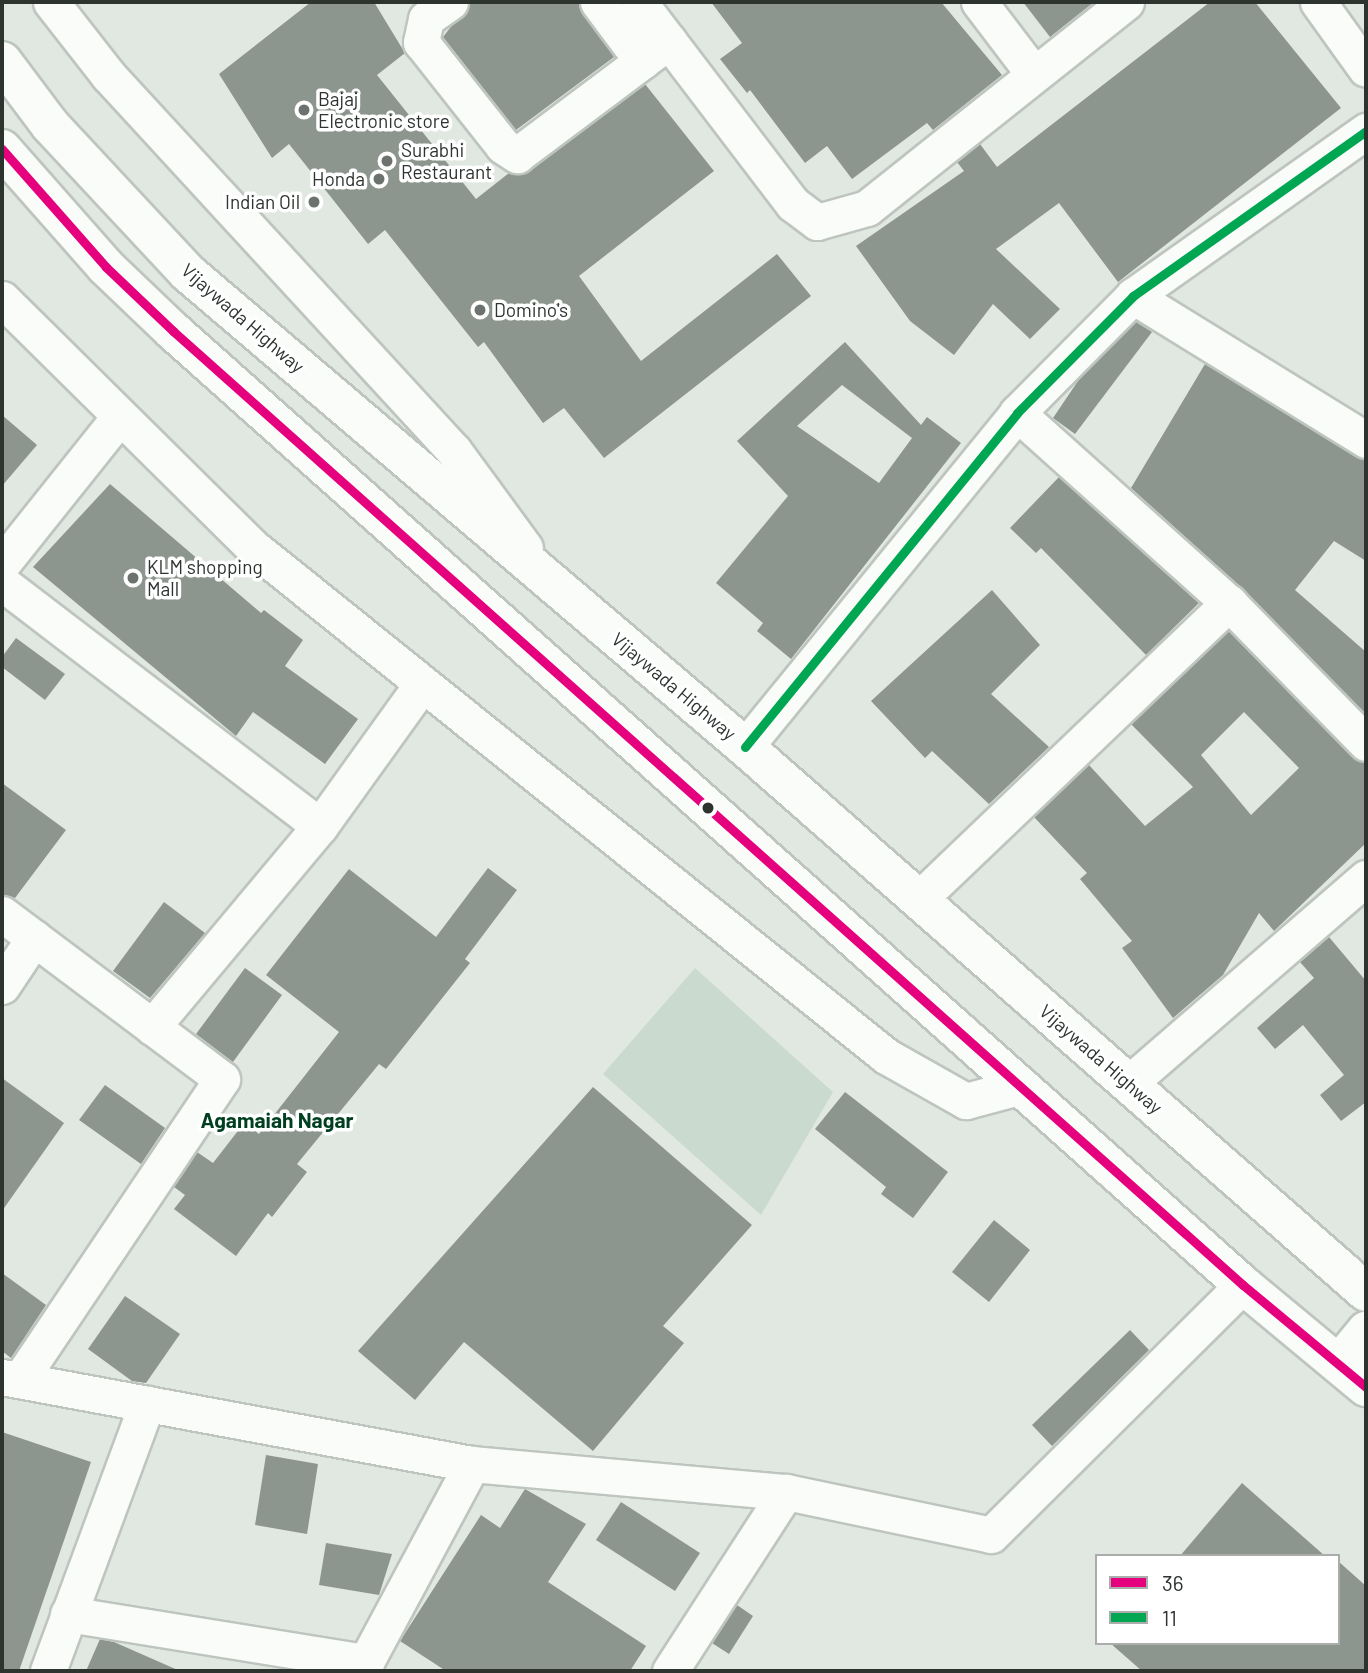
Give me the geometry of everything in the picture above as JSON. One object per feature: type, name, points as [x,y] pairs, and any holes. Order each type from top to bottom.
[{"type":"highway","name":"Vijaywada Highway","points":[[2,61],[50,125],[188,273],[745,747],[1366,1292]]},
{"type":"highway","points":[[2,149],[107,267],[173,331],[1243,1285],[1352,1375],[1366,1331]]},
{"type":"street","points":[[51,2],[108,75],[454,451],[544,576]]},
{"type":"street","points":[[450,2],[426,19],[421,42],[503,146],[517,155],[656,51]]},
{"type":"street","points":[[598,2],[656,51],[793,204],[817,222],[867,208],[1033,73],[1126,2]]},
{"type":"street","points":[[639,2],[656,51]]},
{"type":"street","points":[[979,2],[1033,73]]},
{"type":"street","points":[[1318,2],[1366,69]]},
{"type":"street","points":[[745,747],[1017,413],[1133,296],[1366,131]]},
{"type":"street","points":[[1133,296],[1366,440]]},
{"type":"street","points":[[2,299],[254,548],[886,1056],[967,1101],[1022,1086]]},
{"type":"street","points":[[1017,413],[1229,603],[1366,743]]},
{"type":"street","points":[[2,564],[120,416]]},
{"type":"street","points":[[2,583],[320,826]]},
{"type":"street","points":[[919,899],[1229,603]]},
{"type":"street","points":[[152,1027],[320,826],[422,684]]},
{"type":"street","points":[[1129,1083],[1366,878]]},
{"type":"street","points":[[2,914],[222,1079],[11,1379],[472,1464],[786,1492],[991,1535],[1243,1285]]},
{"type":"street","points":[[2,986],[34,938]]},
{"type":"street","points":[[48,1671],[147,1405]]},
{"type":"street","points":[[68,1614],[364,1667],[472,1464]]},
{"type":"street","points":[[670,1671],[786,1492]]},
{"type":"shaded area","points":[[695,968],[833,1092],[761,1215],[603,1074]]},
{"type":"building","points":[[311,2],[374,2],[405,53],[377,75],[476,199],[509,173],[529,171],[645,84],[714,171],[579,276],[641,361],[777,254],[811,296],[604,458],[564,408],[543,423],[484,342],[478,347],[385,230],[368,244],[289,144],[272,158],[219,74]]},
{"type":"building","points":[[470,2],[578,2],[614,57],[516,130],[443,37]]},
{"type":"building","points":[[711,2],[941,2],[1002,75],[933,130],[927,123],[852,179],[827,146],[805,163],[750,90],[747,93],[720,59],[742,43]]},
{"type":"building","points":[[1023,2],[1094,2],[1050,37]]},
{"type":"building","points":[[1210,2],[1255,2],[1341,108],[1118,282],[1059,203],[996,249],[1060,309],[1030,339],[993,304],[954,355],[910,321],[856,246],[964,171],[957,162],[980,144],[997,167]]},
{"type":"building","points":[[1136,322],[1152,332],[1075,434],[1053,418],[1080,378]]},
{"type":"building","points":[[845,342],[921,425],[927,417],[961,443],[791,659],[757,631],[763,623],[716,583],[788,496],[737,441]],"holes":[[[842,385],[912,438],[879,483],[797,426]]]},
{"type":"building","points":[[1205,364],[1366,460],[1366,561],[1334,541],[1295,590],[1366,652],[1366,714],[1243,589],[1131,488]]},
{"type":"building","points":[[2,415],[37,445],[2,486]]},
{"type":"building","points":[[1059,477],[1199,603],[1146,655],[1041,548],[1036,553],[1010,528]]},
{"type":"building","points":[[110,484],[261,613],[264,610],[303,640],[285,666],[358,719],[325,764],[253,712],[236,736],[33,567]]},
{"type":"building","points":[[992,590],[1040,645],[991,694],[1049,747],[989,804],[932,751],[925,758],[871,701]]},
{"type":"building","points":[[1229,631],[1352,757],[1366,763],[1366,843],[1274,931],[1259,913],[1223,975],[1173,1018],[1122,948],[1132,941],[1080,879],[1087,873],[1034,817],[1089,765],[1145,826],[1193,787],[1131,724]],"holes":[[[1244,712],[1299,768],[1251,815],[1201,755]]]},
{"type":"building","points":[[16,638],[65,674],[45,700],[2,667],[2,657]]},
{"type":"building","points":[[2,783],[66,830],[15,898],[2,894]]},
{"type":"building","points":[[488,868],[517,890],[465,959],[470,963],[386,1069],[379,1064],[297,1164],[307,1172],[272,1217],[268,1213],[236,1256],[174,1209],[185,1195],[174,1187],[197,1152],[213,1163],[244,1123],[259,1134],[339,1032],[266,975],[349,869],[436,937]]},
{"type":"building","points":[[164,902],[205,933],[150,998],[113,971]]},
{"type":"building","points":[[1329,937],[1366,981],[1366,1102],[1341,1121],[1320,1095],[1344,1075],[1303,1025],[1275,1049],[1257,1028],[1314,978],[1300,962]]},
{"type":"building","points":[[245,968],[282,995],[233,1062],[196,1034]]},
{"type":"building","points":[[2,1078],[64,1123],[2,1211]]},
{"type":"building","points":[[105,1085],[165,1128],[141,1164],[79,1120]]},
{"type":"building","points":[[593,1087],[752,1225],[663,1326],[684,1343],[593,1451],[464,1342],[415,1400],[358,1351]]},
{"type":"building","points":[[845,1092],[948,1172],[913,1218],[881,1194],[886,1187],[815,1129]]},
{"type":"building","points":[[994,1220],[1030,1250],[989,1302],[952,1272]]},
{"type":"building","points":[[2,1273],[46,1305],[11,1358],[2,1351]]},
{"type":"building","points":[[125,1296],[180,1334],[146,1383],[132,1381],[88,1349]]},
{"type":"building","points":[[1130,1330],[1149,1350],[1052,1446],[1032,1425]]},
{"type":"building","points":[[2,1432],[91,1462],[19,1671],[2,1671]]},
{"type":"building","points":[[266,1455],[318,1464],[307,1534],[255,1525]]},
{"type":"building","points":[[1242,1483],[1323,1554],[1182,1554]]},
{"type":"building","points":[[525,1489],[586,1524],[548,1582],[646,1646],[630,1671],[446,1671],[400,1641],[481,1515],[500,1528]]},
{"type":"building","points":[[621,1502],[700,1553],[675,1591],[596,1540]]},
{"type":"building","points":[[326,1543],[392,1554],[379,1595],[319,1585]]},
{"type":"building","points":[[1340,1563],[1366,1586],[1366,1671],[1142,1671],[1112,1645],[1340,1645]]},
{"type":"building","points":[[737,1605],[753,1616],[729,1654],[712,1643]]},
{"type":"building","points":[[100,1639],[114,1642],[180,1671],[86,1671]]},
{"type":"transit line","name":"11","points":[[745,747],[1017,413],[1133,296],[1366,131]]},
{"type":"transit line","name":"36","points":[[2,149],[106,267],[173,331],[1243,1285],[1366,1387]]},
{"type":"place","name":"Bajaj Electronic store","points":[[304,110]]},
{"type":"place","name":"Surabhi Restaurant","points":[[387,161]]},
{"type":"place","name":"Honda","points":[[379,179]]},
{"type":"place","name":"Indian Oil","points":[[314,202]]},
{"type":"place","name":"Domino's","points":[[480,310]]},
{"type":"place","name":"KLM shopping Mall","points":[[133,578]]},
{"type":"district","name":"Agamaiah Nagar","points":[[277,1120]]}]
